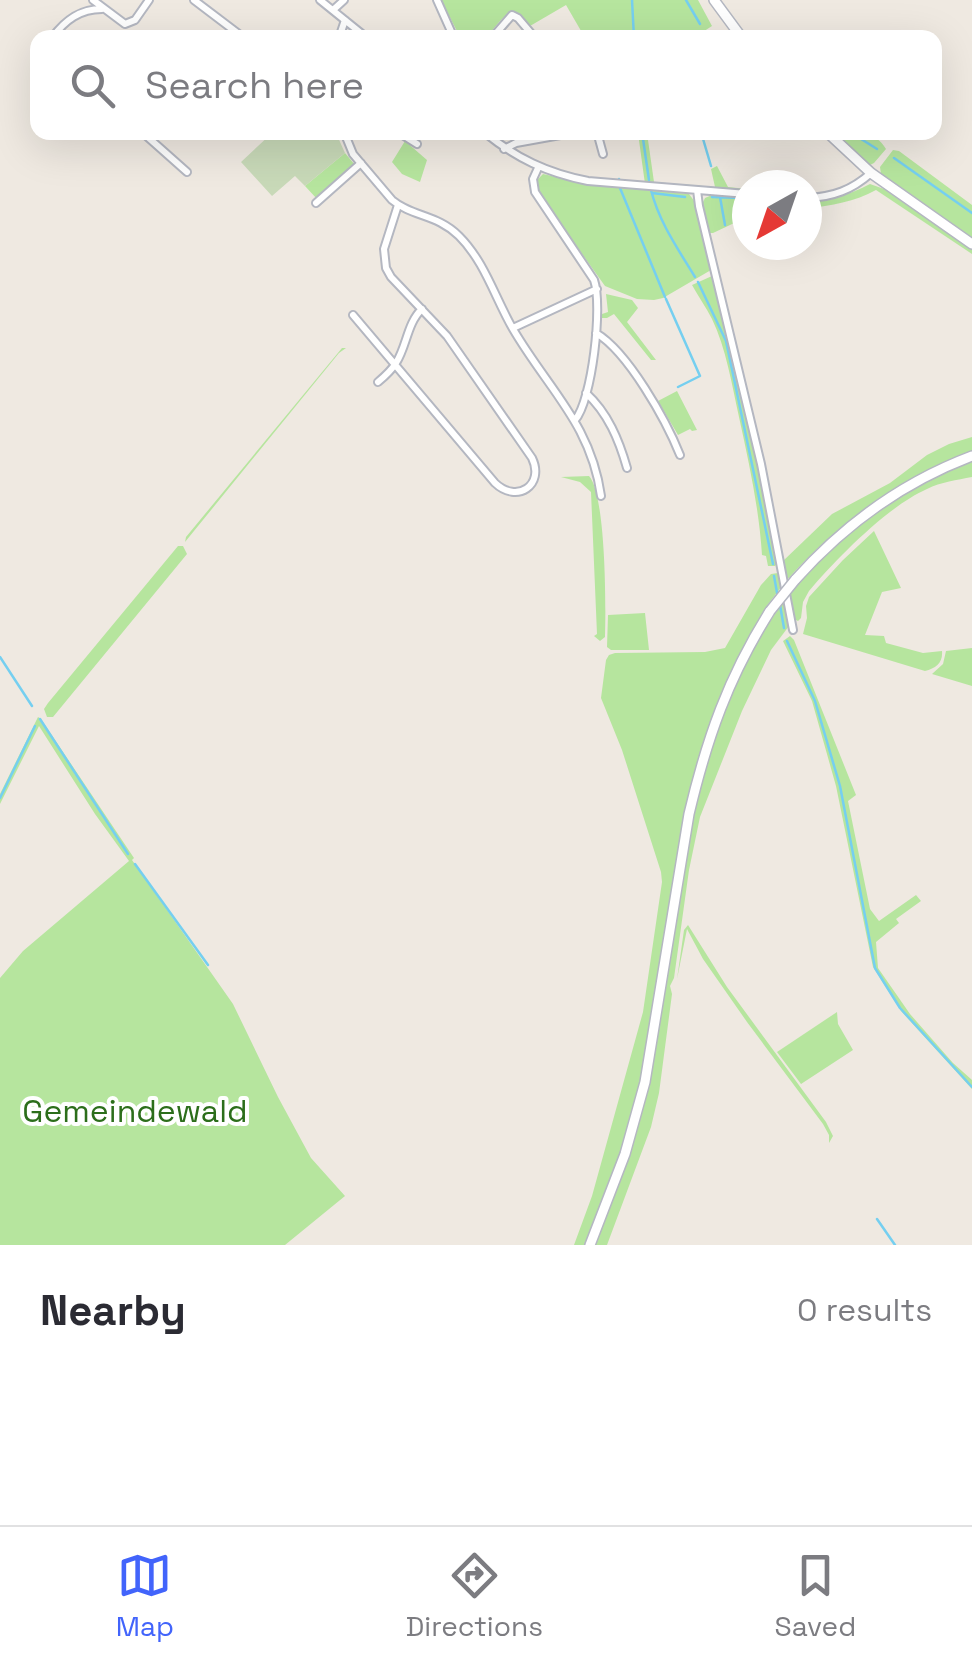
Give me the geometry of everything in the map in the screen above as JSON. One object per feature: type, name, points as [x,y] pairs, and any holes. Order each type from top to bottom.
[{"type":"main road","points":[[714,0],[736,30]]},
{"type":"main road","points":[[835,140],[871,173],[972,244]]},
{"type":"main road","points":[[590,1245],[625,1154],[645,1082],[686,833],[700,771],[729,684],[770,611],[840,535],[879,504],[922,478],[972,456]]},
{"type":"street","points":[[95,0],[103,9],[131,24],[150,0]]},
{"type":"street","points":[[194,0],[233,30]]},
{"type":"street","points":[[320,0],[357,30]]},
{"type":"street","points":[[333,10],[344,0]]},
{"type":"street","points":[[437,0],[450,30]]},
{"type":"street","points":[[60,30],[80,12],[103,9]]},
{"type":"street","points":[[499,30],[512,15],[528,30]]},
{"type":"street","points":[[342,30],[345,20]]},
{"type":"street","points":[[151,140],[187,172]]},
{"type":"street","points":[[347,140],[360,163],[398,206],[438,220],[461,238],[484,270],[513,328],[588,443],[601,496]]},
{"type":"street","points":[[411,140],[417,144]]},
{"type":"street","points":[[494,140],[538,168],[588,182],[732,193]]},
{"type":"street","points":[[504,148],[533,140]]},
{"type":"street","points":[[599,140],[603,154]]},
{"type":"street","points":[[316,204],[360,163]]},
{"type":"street","points":[[538,168],[533,179],[535,192],[597,289],[596,333],[582,412],[576,420]]},
{"type":"street","points":[[822,196],[850,189],[871,173]]},
{"type":"street","points":[[697,190],[761,464],[793,630]]},
{"type":"street","points":[[353,315],[500,489],[513,493],[526,488],[536,474],[532,458],[448,336],[397,285],[386,268],[384,249],[398,206]]},
{"type":"street","points":[[513,328],[597,289]]},
{"type":"street","points":[[378,382],[396,364],[413,319],[422,309]]},
{"type":"street","points":[[596,333],[609,342],[630,368],[660,413],[680,454]]},
{"type":"street","points":[[586,393],[613,429],[627,468]]},
{"type":"green space","points":[[441,0],[698,0],[712,26],[706,30],[581,30],[566,5],[530,26],[511,14],[493,30],[456,30]]},
{"type":"green space","points":[[265,140],[339,140],[345,153],[305,186],[295,176],[272,196],[241,162]]},
{"type":"green space","points":[[639,140],[648,140],[654,182],[715,187],[711,169],[717,166],[732,191],[645,184]]},
{"type":"green space","points":[[840,140],[881,142],[886,149],[870,165]]},
{"type":"green space","points":[[405,141],[427,160],[420,182],[402,174],[392,162]]},
{"type":"green space","points":[[893,150],[972,205],[972,239],[881,174],[880,167]]},
{"type":"green space","points":[[345,153],[355,165],[317,199],[305,186]]},
{"type":"green space","points":[[543,174],[587,184],[689,194],[695,202],[711,270],[654,300],[637,299],[605,286],[539,194],[536,181]]},
{"type":"green space","points":[[870,184],[884,189],[972,249],[972,254],[876,190],[822,206],[822,201]]},
{"type":"green space","points":[[732,196],[732,224],[708,233],[701,206],[705,198]]},
{"type":"green space","points":[[712,276],[764,484],[778,562],[775,566],[768,566],[766,556],[762,555],[753,486],[725,354],[712,319],[692,285]]},
{"type":"green space","points":[[606,294],[632,300],[638,308],[627,322],[656,360],[651,360],[614,314],[602,318],[608,312]]},
{"type":"green space","points":[[342,348],[346,348],[185,542],[186,537]]},
{"type":"green space","points":[[677,391],[697,430],[678,435],[658,401]]},
{"type":"green space","points":[[972,437],[972,452],[920,475],[871,505],[826,541],[786,581],[783,561],[832,514],[890,483],[927,455]]},
{"type":"green space","points":[[972,460],[972,477],[938,485],[912,497],[864,534],[809,591],[801,618],[794,619],[789,594],[849,533],[896,499]]},
{"type":"green space","points":[[589,476],[599,505],[604,552],[605,637],[600,641],[594,636],[597,634],[591,492],[580,482],[561,477]]},
{"type":"green space","points":[[874,531],[901,588],[882,592],[865,635],[884,636],[886,643],[923,653],[942,651],[940,662],[929,670],[803,634],[809,597]]},
{"type":"green space","points":[[178,546],[183,546],[187,554],[53,717],[47,717],[44,709],[48,703]]},
{"type":"green space","points":[[778,573],[782,586],[739,657],[701,756],[688,807],[654,1018],[635,1105],[586,1245],[574,1245],[592,1196],[643,1012],[662,882],[622,750],[601,698],[606,660],[615,653],[705,652],[725,648],[761,585],[771,574]]},
{"type":"green space","points":[[785,600],[789,626],[771,650],[742,711],[700,817],[670,986],[659,1093],[651,1127],[607,1245],[594,1245],[627,1159],[651,1071],[691,832],[707,762],[732,689],[751,651]]},
{"type":"green space","points":[[645,613],[649,650],[607,647],[608,615]]},
{"type":"green space","points":[[790,636],[856,795],[848,801],[870,909],[879,921],[916,895],[921,901],[896,919],[899,923],[876,942],[878,968],[910,1014],[972,1080],[972,1089],[901,1011],[873,967],[836,786],[812,701],[783,641]]},
{"type":"green space","points":[[972,648],[972,686],[932,674],[943,664],[946,651]]},
{"type":"green space","name":"Gemeindewald","points":[[38,717],[233,1004],[311,1158],[345,1196],[285,1245],[0,1245],[0,978],[23,951],[129,861],[39,726],[0,804],[0,794]]},
{"type":"green space","points":[[688,925],[727,987],[826,1122],[833,1136],[829,1143],[823,1124],[703,959],[687,929],[677,979],[684,930]]},
{"type":"green space","points":[[837,1012],[838,1024],[853,1050],[801,1084],[777,1052]]},
{"type":"waterway","points":[[632,0],[634,30]]},
{"type":"waterway","points":[[686,0],[700,24]]},
{"type":"waterway","points":[[643,140],[649,180]]},
{"type":"waterway","points":[[703,140],[711,166]]},
{"type":"waterway","points":[[863,140],[877,149]]},
{"type":"waterway","points":[[894,158],[972,213]]},
{"type":"waterway","points":[[620,188],[665,297]]},
{"type":"waterway","points":[[651,190],[664,224],[695,277]]},
{"type":"waterway","points":[[652,193],[685,197]]},
{"type":"waterway","points":[[712,197],[732,198]]},
{"type":"waterway","points":[[720,197],[725,225]]},
{"type":"waterway","points":[[698,282],[726,341],[773,564]]},
{"type":"waterway","points":[[666,299],[700,376],[678,387]]},
{"type":"waterway","points":[[774,576],[778,598]]},
{"type":"waterway","points":[[780,605],[784,628]]},
{"type":"waterway","points":[[787,641],[815,701],[840,786],[875,968],[900,1008],[972,1087]]},
{"type":"waterway","points":[[0,657],[32,706]]},
{"type":"waterway","points":[[40,719],[128,854]]},
{"type":"waterway","points":[[0,798],[35,726]]},
{"type":"waterway","points":[[135,864],[208,965]]},
{"type":"waterway","points":[[877,1219],[895,1245]]}]
